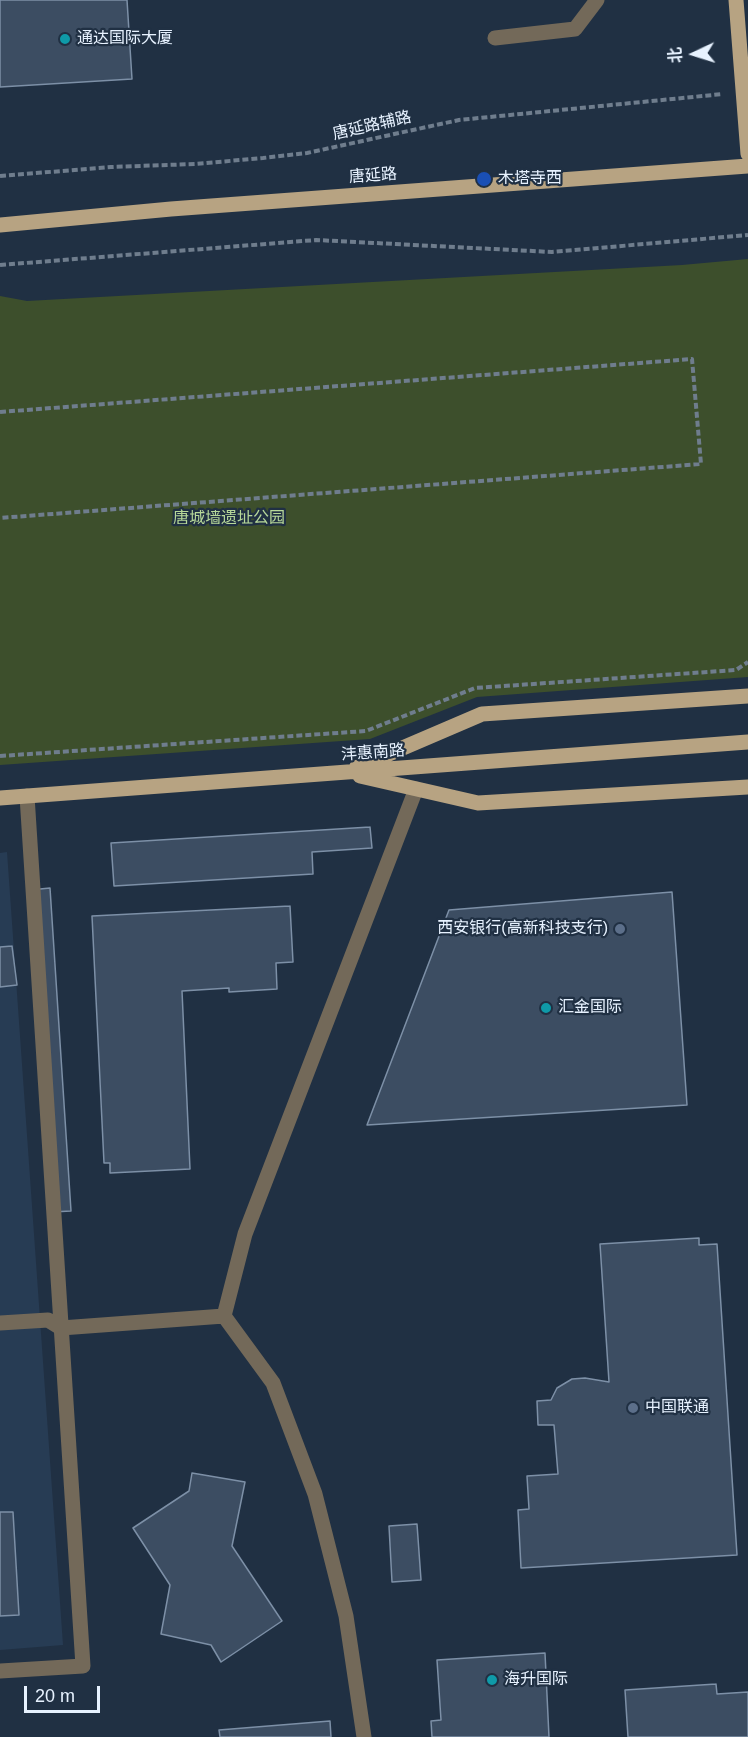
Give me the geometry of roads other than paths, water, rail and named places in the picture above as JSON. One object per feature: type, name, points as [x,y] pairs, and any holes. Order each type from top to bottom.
[{"type":"main road","points":[[736,0],[748,154]]},
{"type":"main road","name":"唐延路","points":[[0,225],[171,209],[748,166]]},
{"type":"main road","points":[[345,773],[482,714],[748,696]]},
{"type":"main road","name":"沣惠南路","points":[[0,798],[748,742]]},
{"type":"main road","points":[[345,773],[478,803],[748,787]]},
{"type":"street","points":[[495,38],[575,29],[597,0]]},
{"type":"street","points":[[364,1737],[345,1616],[315,1494],[273,1383],[224,1316],[244,1234],[416,789]]},
{"type":"street","points":[[0,1671],[83,1666],[27,796]]},
{"type":"street","points":[[0,1323],[48,1320],[62,1328],[224,1316]]},
{"type":"place","name":"通达国际大厦","points":[[65,39]]},
{"type":"place","name":"木塔寺西","points":[[484,179]]},
{"type":"place","name":"西安银行(高新科技支行)","points":[[620,929]]},
{"type":"place","name":"汇金国际","points":[[546,1008]]},
{"type":"place","name":"中国联通","points":[[633,1408]]},
{"type":"place","name":"海升国际","points":[[492,1680]]},
{"type":"park label","name":"唐城墙遗址公园","points":[[229,519]]}]
